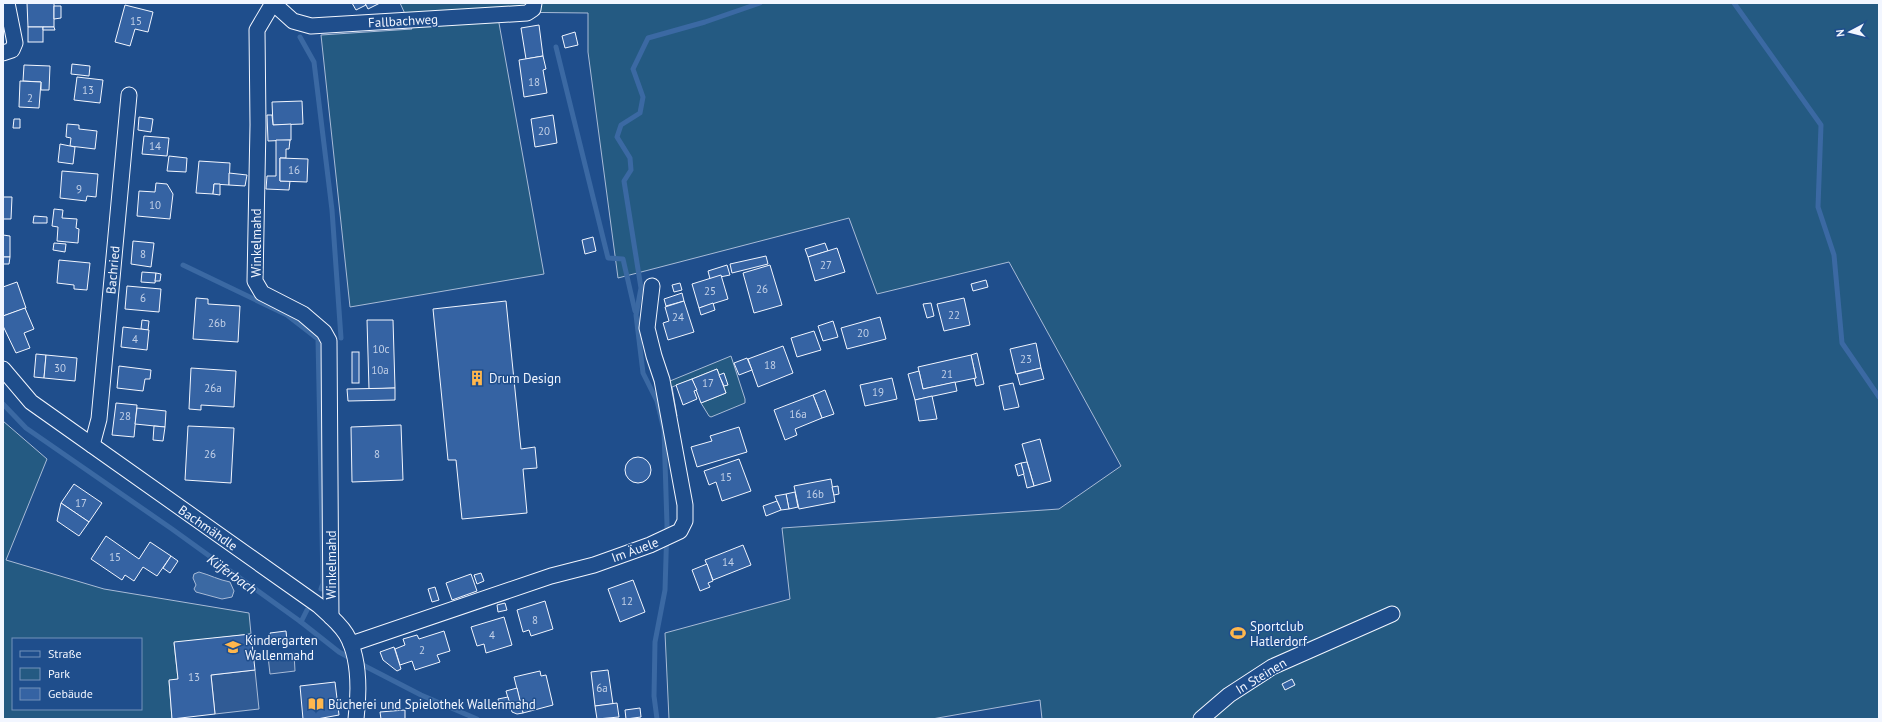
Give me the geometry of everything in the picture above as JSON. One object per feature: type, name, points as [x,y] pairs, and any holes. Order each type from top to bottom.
[{"type":"street","points":[[3,53],[12,50],[15,44],[7,3]]},
{"type":"street","name":"Fallbachweg","points":[[273,3],[293,21],[311,26],[527,13],[533,9],[534,3]]},
{"type":"street","name":"Winkelmahd","points":[[273,3],[257,30],[258,125],[255,281],[262,293],[303,314],[324,332],[329,341],[331,617]]},
{"type":"street","name":"Bachried","points":[[92,445],[99,419],[129,95]]},
{"type":"street","name":"Im Äuele","points":[[351,647],[551,576],[594,565],[650,545],[680,531],[685,521],[685,505],[662,380],[647,328],[652,286]]},
{"type":"street","name":"Bachmähdle","points":[[3,369],[31,402],[318,605],[331,617],[341,628],[351,647],[356,666],[358,706],[356,719]]},
{"type":"street","name":"In Steinen","points":[[1201,719],[1229,695],[1272,667],[1392,614]]},
{"type":"green space","points":[[400,3],[1879,3],[1879,719],[1042,719],[1040,700],[932,719],[669,719],[665,633],[790,599],[782,528],[1059,509],[1121,466],[1009,262],[877,294],[849,218],[618,278],[588,52],[588,13],[497,12],[544,274],[350,307],[321,35],[412,29]]},
{"type":"green space","points":[[731,356],[745,403],[711,417],[709,416],[701,403],[726,393],[717,369],[672,387],[677,416],[675,416],[670,381]]},
{"type":"green space","points":[[3,421],[47,459],[6,560],[104,589],[249,613],[251,634],[174,643],[178,679],[169,681],[172,719],[3,719]]},
{"type":"shaded area","points":[[199,572],[230,582],[234,591],[232,597],[222,599],[196,592],[194,589],[196,585],[193,578],[194,574]]},
{"type":"shaded area","points":[[294,653],[295,671],[270,674],[268,656]]},
{"type":"shaded area","points":[[255,670],[259,709],[215,714],[211,675]]},
{"type":"building","points":[[27,3],[54,3],[54,27],[28,27]]},
{"type":"building","points":[[352,3],[365,3],[366,5],[356,10]]},
{"type":"building","points":[[365,3],[380,3],[368,9]]},
{"type":"building","points":[[125,5],[153,12],[148,32],[135,29],[130,46],[115,42]]},
{"type":"building","points":[[54,6],[61,6],[61,18],[54,19]]},
{"type":"building","points":[[539,25],[543,56],[526,59],[521,28]]},
{"type":"building","points":[[28,27],[43,27],[43,42],[28,42]]},
{"type":"building","points":[[43,27],[54,27],[55,30],[43,30]]},
{"type":"building","points":[[575,32],[578,45],[565,48],[562,36]]},
{"type":"building","points":[[543,56],[546,69],[543,70],[547,93],[524,97],[519,60]]},
{"type":"building","points":[[72,64],[90,66],[89,76],[71,74]]},
{"type":"building","points":[[24,65],[50,66],[49,90],[41,90],[41,82],[23,81]]},
{"type":"building","points":[[77,77],[103,80],[100,103],[74,100]]},
{"type":"building","points":[[20,81],[41,82],[39,108],[19,107]]},
{"type":"building","points":[[302,101],[303,124],[273,125],[272,102]]},
{"type":"building","points":[[267,115],[272,115],[273,125],[291,124],[291,140],[268,141]]},
{"type":"building","points":[[553,115],[557,143],[535,147],[531,119]]},
{"type":"building","points":[[139,117],[153,119],[151,132],[138,130]]},
{"type":"building","points":[[14,119],[20,119],[20,128],[13,128]]},
{"type":"building","points":[[67,124],[79,125],[79,129],[97,131],[95,149],[70,146],[71,138],[66,137]]},
{"type":"building","points":[[144,136],[169,138],[167,156],[142,154]]},
{"type":"building","points":[[276,140],[290,140],[289,149],[286,149],[286,158],[280,158],[280,181],[290,181],[289,190],[266,189],[267,176],[276,176]]},
{"type":"building","points":[[60,144],[75,147],[73,164],[58,162]]},
{"type":"building","points":[[169,156],[187,158],[186,172],[167,171]]},
{"type":"building","points":[[280,158],[308,159],[307,182],[280,181]]},
{"type":"building","points":[[199,161],[230,163],[229,185],[214,184],[213,194],[196,193]]},
{"type":"building","points":[[62,171],[98,174],[96,197],[87,196],[86,201],[60,198]]},
{"type":"building","points":[[229,173],[247,175],[245,186],[229,185]]},
{"type":"building","points":[[156,183],[167,184],[173,194],[170,219],[137,216],[139,191],[155,192]]},
{"type":"building","points":[[214,184],[220,184],[220,195],[213,194]]},
{"type":"building","points":[[3,197],[12,197],[11,219],[3,219]]},
{"type":"building","points":[[54,209],[63,210],[62,218],[77,219],[76,228],[79,229],[78,243],[57,241],[58,227],[52,226]]},
{"type":"building","points":[[34,216],[47,217],[47,223],[33,223]]},
{"type":"building","points":[[3,235],[10,236],[10,257],[3,257]]},
{"type":"building","points":[[593,237],[596,251],[585,254],[582,240]]},
{"type":"building","points":[[133,241],[154,243],[151,267],[131,264]]},
{"type":"building","points":[[54,243],[66,244],[65,252],[53,250]]},
{"type":"building","points":[[825,243],[828,251],[808,257],[805,249]]},
{"type":"building","points":[[837,248],[845,272],[815,281],[808,257]]},
{"type":"building","points":[[766,256],[768,264],[732,273],[730,264]]},
{"type":"building","points":[[3,257],[10,257],[9,264],[3,264]]},
{"type":"building","points":[[59,260],[90,263],[87,290],[74,289],[74,285],[57,283]]},
{"type":"building","points":[[727,265],[730,275],[710,279],[708,271]]},
{"type":"building","points":[[770,265],[782,305],[754,313],[743,273]]},
{"type":"building","points":[[142,272],[156,273],[155,283],[141,282]]},
{"type":"building","points":[[156,273],[161,274],[160,281],[155,281]]},
{"type":"building","points":[[721,275],[728,299],[699,308],[692,284]]},
{"type":"building","points":[[986,280],[988,287],[973,291],[971,284]]},
{"type":"building","points":[[17,282],[26,308],[3,316],[3,287]]},
{"type":"building","points":[[680,283],[682,290],[674,292],[672,285]]},
{"type":"building","points":[[127,286],[161,289],[159,312],[125,309]]},
{"type":"building","points":[[682,293],[684,301],[666,306],[664,299]]},
{"type":"building","points":[[196,298],[208,299],[208,304],[240,306],[238,342],[193,339]]},
{"type":"building","points":[[964,298],[970,325],[944,331],[937,304]]},
{"type":"building","name":"Drum Design","points":[[506,301],[521,449],[535,447],[537,468],[523,469],[527,513],[462,519],[456,460],[448,460],[433,309]]},
{"type":"building","points":[[684,301],[694,332],[668,340],[663,323],[669,321],[665,307]]},
{"type":"building","points":[[713,303],[715,310],[701,315],[699,308]]},
{"type":"building","points":[[931,303],[934,316],[927,318],[923,304]]},
{"type":"building","points":[[25,308],[34,329],[24,333],[30,348],[16,353],[3,326],[3,316]]},
{"type":"building","points":[[880,317],[886,339],[847,349],[841,328]]},
{"type":"building","points":[[142,320],[149,321],[148,330],[141,329]]},
{"type":"building","points":[[367,320],[393,320],[395,388],[369,389]]},
{"type":"building","points":[[833,321],[838,337],[823,341],[818,326]]},
{"type":"building","points":[[123,327],[149,330],[147,350],[121,347]]},
{"type":"building","points":[[814,331],[821,350],[797,357],[791,338]]},
{"type":"building","points":[[1036,343],[1041,368],[1016,374],[1010,349]]},
{"type":"building","points":[[783,346],[793,373],[758,387],[748,359]]},
{"type":"building","points":[[352,352],[359,352],[359,383],[352,383]]},
{"type":"building","points":[[977,353],[984,384],[976,386],[974,378],[976,378],[971,355]]},
{"type":"building","points":[[36,354],[46,355],[44,378],[34,377]]},
{"type":"building","points":[[46,355],[77,358],[75,381],[44,378]]},
{"type":"building","points":[[971,355],[976,378],[923,389],[918,367]]},
{"type":"building","points":[[747,358],[752,370],[739,375],[734,363]]},
{"type":"building","points":[[119,366],[151,370],[150,379],[145,379],[143,391],[117,388]]},
{"type":"building","points":[[191,368],[236,371],[234,407],[201,405],[201,410],[189,409]]},
{"type":"building","points":[[1041,368],[1044,379],[1020,385],[1017,374]]},
{"type":"building","points":[[717,369],[726,393],[701,403],[692,379]]},
{"type":"building","points":[[919,371],[923,389],[955,382],[957,391],[915,400],[908,374]]},
{"type":"building","points":[[724,373],[728,385],[724,386],[719,375]]},
{"type":"building","points":[[892,378],[897,399],[865,406],[860,385]]},
{"type":"building","points":[[692,379],[697,390],[694,391],[697,399],[683,405],[676,385]]},
{"type":"building","points":[[1013,383],[1019,407],[1004,410],[999,386]]},
{"type":"building","points":[[395,388],[395,400],[348,401],[347,389]]},
{"type":"building","points":[[825,390],[834,414],[822,418],[813,395]]},
{"type":"building","points":[[813,395],[822,418],[795,429],[797,435],[785,440],[774,410]]},
{"type":"building","points":[[932,396],[937,419],[919,421],[915,400]]},
{"type":"building","points":[[116,403],[137,405],[134,437],[112,435]]},
{"type":"building","points":[[137,408],[166,411],[165,427],[135,424]]},
{"type":"building","points":[[401,425],[403,480],[352,482],[351,427]]},
{"type":"building","points":[[154,426],[165,427],[163,441],[153,440]]},
{"type":"building","points":[[188,426],[234,428],[231,483],[185,480]]},
{"type":"building","points":[[739,427],[747,452],[697,467],[691,447],[712,441],[710,436]]},
{"type":"building","points":[[1040,439],[1051,481],[1034,486],[1022,444]]},
{"type":"building","points":[[638,457],[647,461],[651,470],[647,479],[638,483],[629,479],[625,470],[629,461]]},
{"type":"building","points":[[739,459],[751,491],[722,501],[716,482],[709,485],[704,471]]},
{"type":"building","points":[[1027,462],[1034,486],[1027,488],[1021,463]]},
{"type":"building","points":[[1021,463],[1024,474],[1018,476],[1015,465]]},
{"type":"building","points":[[831,479],[835,502],[799,509],[794,486]]},
{"type":"building","points":[[74,484],[102,503],[89,522],[61,503]]},
{"type":"building","points":[[838,486],[839,494],[834,495],[832,487]]},
{"type":"building","points":[[795,492],[798,507],[789,509],[786,494]]},
{"type":"building","points":[[786,494],[789,509],[781,510],[775,496]]},
{"type":"building","points":[[777,501],[781,510],[766,516],[763,506]]},
{"type":"building","points":[[61,503],[89,522],[79,536],[57,521]]},
{"type":"building","points":[[106,536],[139,559],[150,542],[171,556],[157,576],[143,567],[134,581],[125,575],[122,580],[91,559]]},
{"type":"building","points":[[743,545],[751,565],[713,580],[705,560]]},
{"type":"building","points":[[171,556],[178,561],[170,573],[163,568]]},
{"type":"building","points":[[707,564],[713,581],[708,583],[710,587],[700,591],[692,570]]},
{"type":"building","points":[[481,573],[484,581],[477,584],[474,575]]},
{"type":"building","points":[[471,574],[477,591],[452,600],[446,583]]},
{"type":"building","points":[[633,580],[645,612],[620,622],[608,589]]},
{"type":"building","points":[[435,587],[439,600],[432,602],[428,589]]},
{"type":"building","points":[[545,601],[553,629],[531,636],[529,630],[523,632],[517,610]]},
{"type":"building","points":[[505,603],[507,610],[498,612],[497,605]]},
{"type":"building","points":[[504,617],[512,645],[486,653],[484,644],[477,646],[471,627]]},
{"type":"building","points":[[286,631],[287,641],[271,643],[270,633]]},
{"type":"building","points":[[444,631],[450,651],[437,655],[440,662],[415,670],[412,661],[400,665],[395,649],[405,645],[403,639],[417,635],[419,639]]},
{"type":"building","points":[[251,634],[255,670],[211,675],[215,714],[172,719],[169,680],[178,679],[174,642]]},
{"type":"building","points":[[394,647],[401,669],[397,671],[383,660],[380,652]]},
{"type":"building","points":[[608,670],[613,704],[595,706],[591,672]]},
{"type":"building","points":[[540,671],[541,676],[546,675],[553,705],[523,713],[514,677]]},
{"type":"building","points":[[1292,679],[1295,685],[1285,690],[1282,684]]},
{"type":"building","points":[[335,682],[339,715],[317,719],[303,719],[300,686]]},
{"type":"building","points":[[517,688],[523,713],[517,714],[512,712],[506,691]]},
{"type":"building","points":[[508,697],[511,708],[500,706],[498,699]]},
{"type":"building","points":[[617,703],[619,717],[597,719],[595,706]]},
{"type":"building","points":[[640,708],[641,717],[626,719],[625,710]]},
{"type":"building","points":[[405,710],[405,719],[381,719],[380,712]]},
{"type":"waterway","points":[[657,719],[654,696],[655,642],[665,590],[667,525],[664,430],[657,401],[643,373],[636,315],[641,288],[624,181],[631,170],[630,158],[617,137],[621,125],[640,113],[643,97],[633,69],[648,38],[705,22],[760,3]]},
{"type":"waterway","points":[[1734,3],[1821,125],[1818,207],[1834,255],[1842,343],[1879,397]]},
{"type":"waterway","points":[[300,37],[314,62],[332,210],[341,338]]},
{"type":"waterway","points":[[556,47],[608,258],[623,259],[635,311]]},
{"type":"waterway","points":[[183,265],[287,315],[318,339],[323,583],[321,589]]},
{"type":"waterway","name":"Küferbach","points":[[3,404],[26,428],[172,529],[301,622],[339,652],[352,659]]},
{"type":"waterway","points":[[301,622],[307,610]]},
{"type":"waterway","name":"Küferbach","points":[[359,663],[421,695],[477,719]]},
{"type":"place","name":"Drum Design","points":[[477,378]]},
{"type":"place","name":"Sportclub Hatlerdorf","points":[[1238,633]]},
{"type":"place","name":"Kindergarten Wallenmahd","points":[[233,647]]},
{"type":"place","name":"Bücherei und Spielothek Wallenmahd","points":[[316,704]]}]
